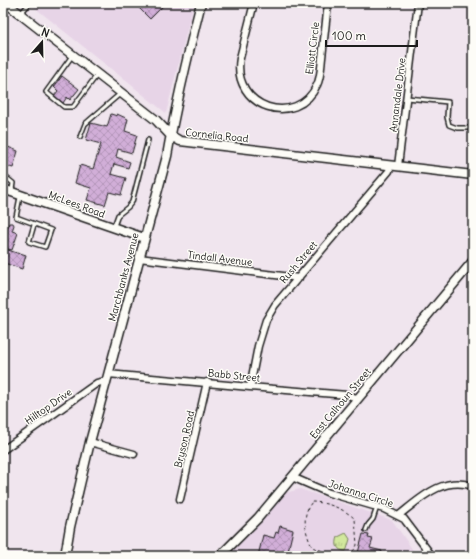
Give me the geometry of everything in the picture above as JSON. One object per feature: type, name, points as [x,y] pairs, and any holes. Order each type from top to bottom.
[{"type":"street","name":"Cornelia Road","points":[[6,3],[156,120],[170,135],[180,142],[228,146],[473,175]]},
{"type":"street","name":"Marchbanks Avenue","points":[[65,556],[70,527],[90,442],[167,156],[183,75],[201,3]]},
{"type":"street","name":"Elliott Circle","points":[[254,3],[240,58],[240,78],[246,91],[255,101],[271,108],[282,109],[303,102],[317,84],[328,3]]},
{"type":"street","name":"Annandale Drive","points":[[394,166],[407,98],[418,3]]},
{"type":"street","name":"Rush Street","points":[[250,387],[258,346],[266,320],[275,305],[394,166]]},
{"type":"street","name":"McLees Road","points":[[7,191],[144,238]]},
{"type":"street","name":"Tindall Avenue","points":[[139,258],[298,278]]},
{"type":"street","name":"East Calhoun Street","points":[[220,556],[258,518],[473,261]]},
{"type":"street","name":"Babb Street","points":[[107,378],[207,382],[347,395],[357,398]]},
{"type":"street","name":"Hilltop Drive","points":[[3,450],[97,383],[107,378]]},
{"type":"street","name":"Bryson Road","points":[[180,500],[207,382]]},
{"type":"street","points":[[90,442],[134,454]]},
{"type":"street","name":"Johanna Circle","points":[[292,478],[329,493],[377,507],[404,519],[432,556]]},
{"type":"street","points":[[398,516],[444,484],[456,482],[473,486]]},
{"type":"lane","points":[[20,14],[30,3]]},
{"type":"lane","points":[[72,56],[46,92],[64,107],[73,107],[97,75]]},
{"type":"lane","points":[[80,137],[84,124],[120,93]]},
{"type":"lane","points":[[407,98],[448,102],[447,117],[449,125],[457,128],[473,128]]},
{"type":"lane","points":[[113,228],[118,215],[132,202],[148,140]]},
{"type":"lane","points":[[3,175],[13,183],[7,191]]},
{"type":"lane","points":[[21,195],[16,217],[34,225],[51,230],[45,247],[29,242],[34,225]]},
{"type":"lane","points":[[366,530],[373,519],[377,507]]},
{"type":"path","points":[[312,502],[321,502],[350,514],[355,519],[357,538],[357,545],[355,549],[348,555],[333,555],[312,547],[308,540],[304,522],[308,506],[312,502]]},
{"type":"shaded area","points":[[29,3],[194,3],[166,113]]},
{"type":"shaded area","points":[[300,489],[392,520],[417,556],[227,556],[285,493]]},
{"type":"green space","points":[[346,533],[350,539],[346,551],[343,551],[338,547],[338,537]]},
{"type":"building","points":[[134,3],[166,3],[150,19]]},
{"type":"building","points":[[62,76],[79,89],[70,100],[67,97],[63,103],[54,96],[58,91],[54,87]]},
{"type":"building","points":[[111,114],[117,116],[117,114],[128,119],[125,131],[137,135],[132,153],[118,149],[116,157],[130,162],[128,168],[114,164],[111,174],[126,178],[121,195],[109,192],[105,205],[87,200],[91,188],[75,183],[80,165],[93,169],[101,144],[86,140],[91,123],[107,127]]},
{"type":"building","points":[[3,145],[18,151],[13,168],[3,165]]},
{"type":"building","points":[[9,223],[13,223],[14,225],[12,231],[18,233],[12,250],[8,250],[26,255],[22,269],[4,263],[3,265],[3,228],[7,230]]},
{"type":"building","points":[[280,526],[293,530],[288,551],[294,553],[293,556],[258,556],[263,535],[274,538],[276,532],[278,533]]},
{"type":"building","points":[[363,534],[369,535],[368,538],[373,539],[370,548],[382,551],[380,556],[352,556],[354,552],[358,553]]}]
